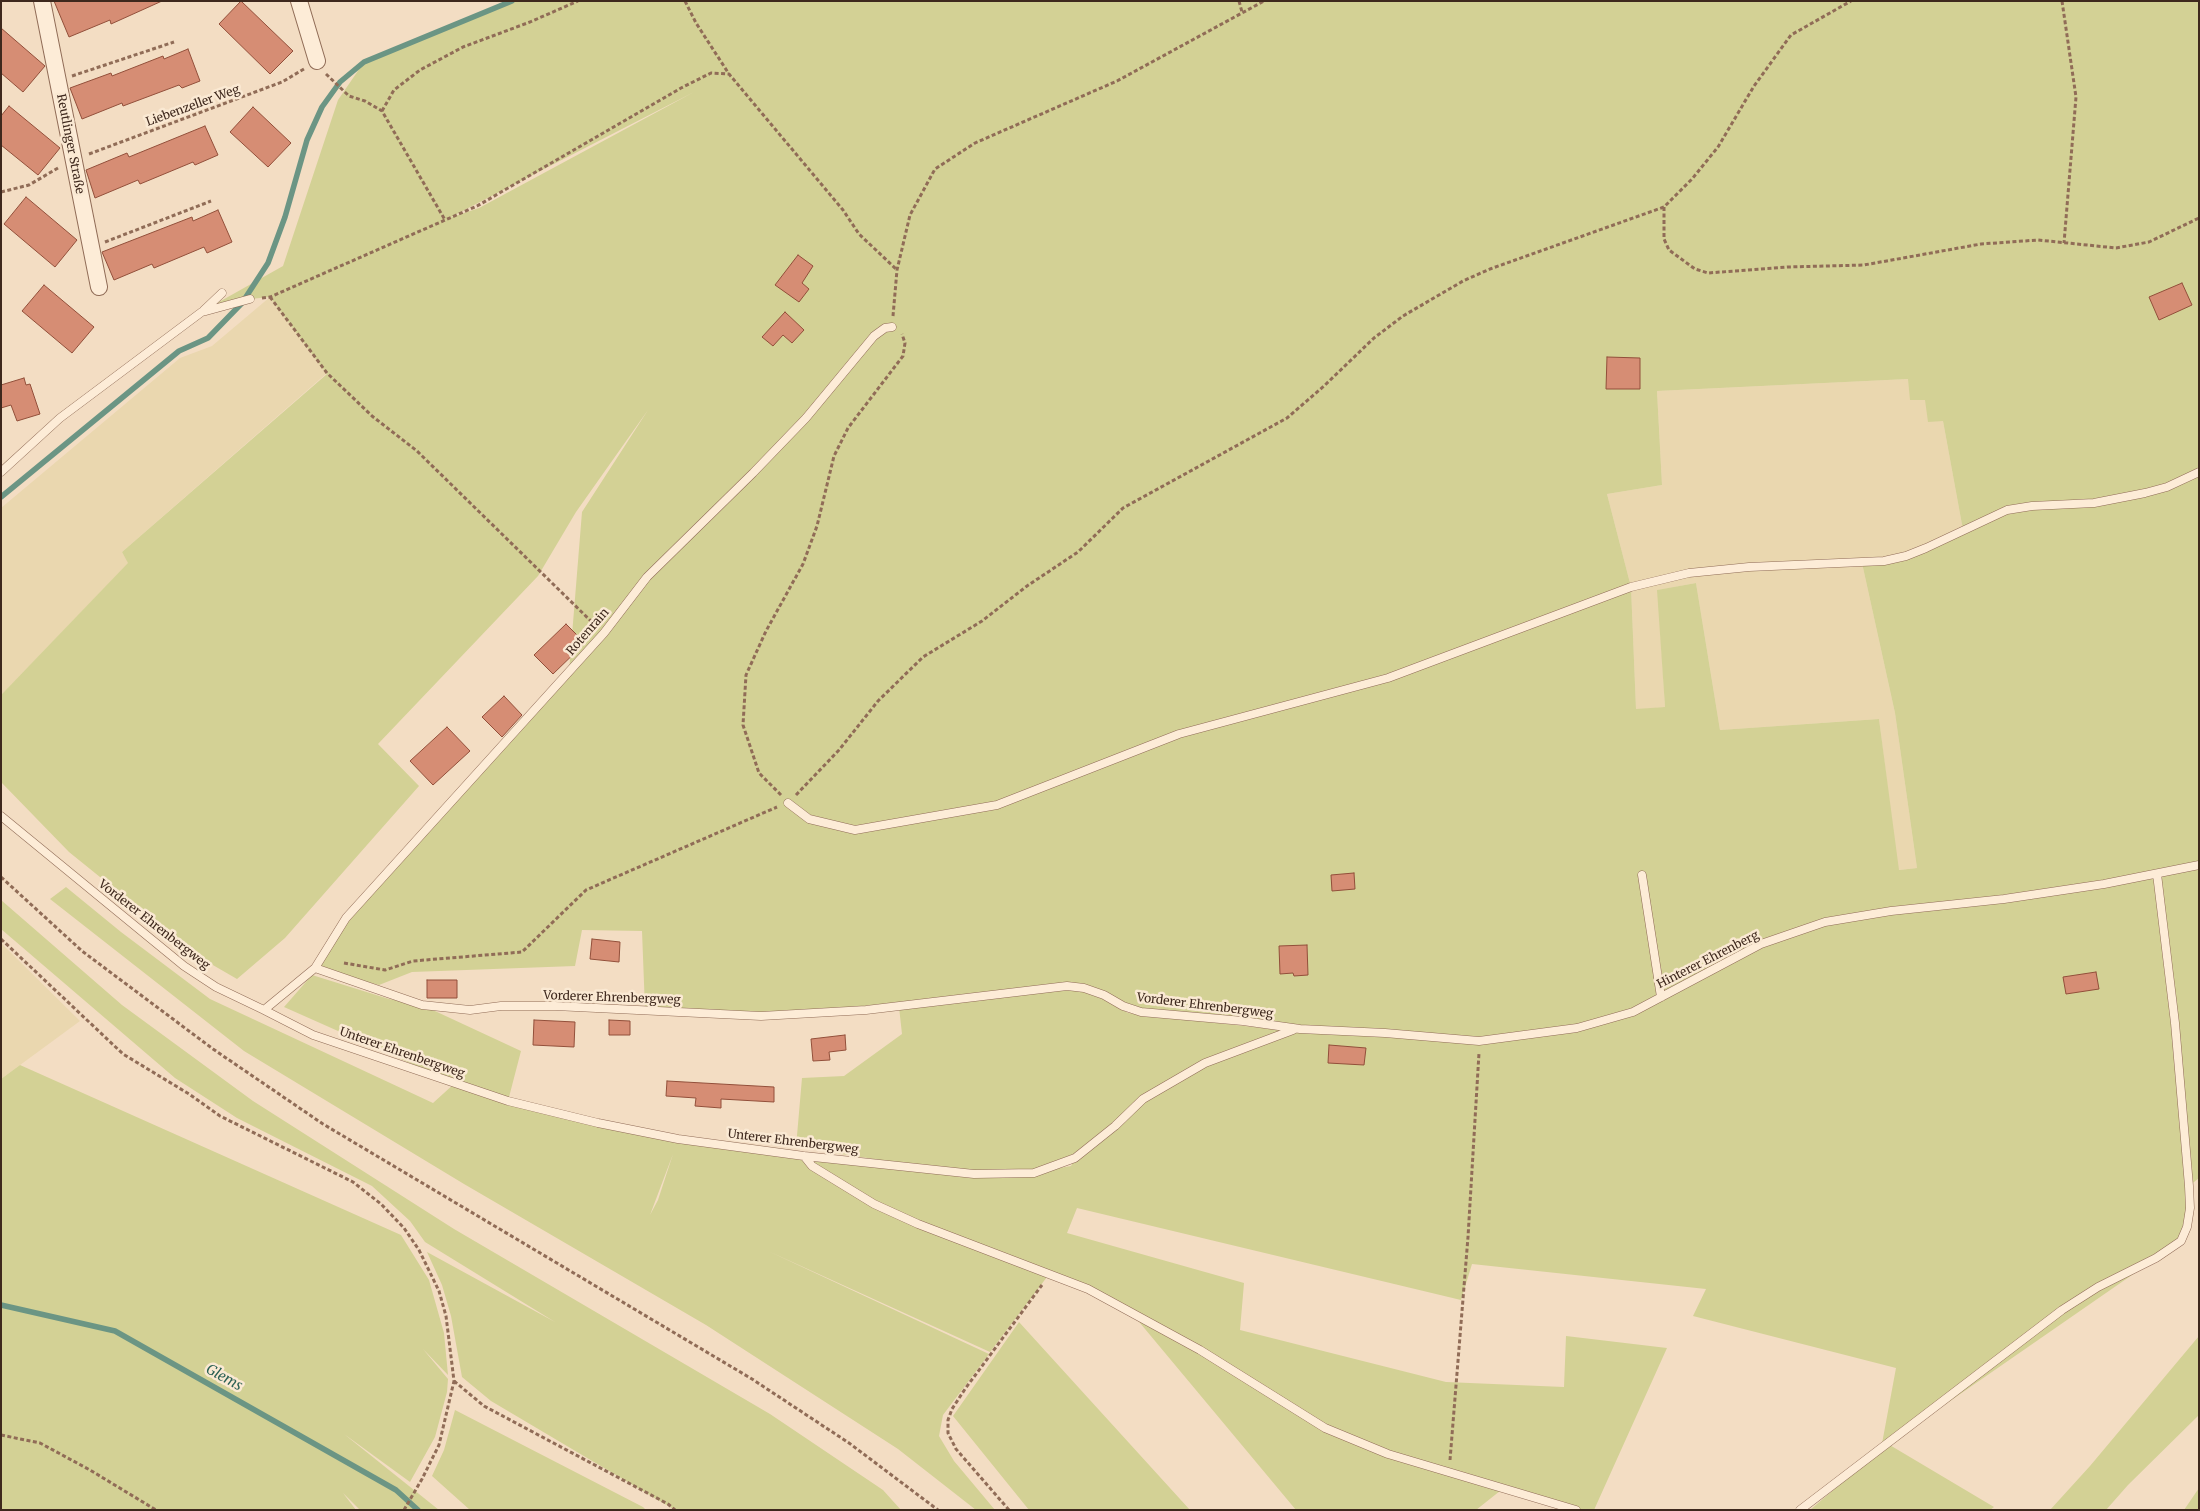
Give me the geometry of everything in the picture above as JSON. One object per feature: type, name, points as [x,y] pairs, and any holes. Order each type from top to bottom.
[{"type":"street","name":"Reutlinger Straße","points":[[42,1],[99,287]]},
{"type":"street","points":[[299,1],[322,68]]},
{"type":"lane","points":[[1,472],[60,418],[204,311],[222,293]]},
{"type":"lane","points":[[204,311],[250,299]]},
{"type":"lane","name":"Rotenrain","points":[[315,968],[346,918],[604,633],[647,577],[806,418],[874,336],[885,328],[892,327]]},
{"type":"lane","points":[[788,802],[809,819],[855,830],[997,805],[1179,734],[1388,678],[1631,587],[1688,573],[1749,567],[1884,561],[1906,556],[1926,548],[2007,510],[2032,506],[2094,503],[2129,497],[2167,487],[2199,472]]},
{"type":"lane","name":"Vorderer Ehrenbergweg","points":[[1,816],[184,966],[216,987],[264,1010]]},
{"type":"lane","name":"Hinterer Ehrenberg","points":[[1300,1029],[1385,1033],[1479,1041],[1577,1028],[1633,1012],[1761,944],[1825,922],[1892,911],[2004,899],[2157,874],[2199,865]]},
{"type":"lane","points":[[1800,1510],[2062,1310],[2098,1287],[2156,1258],[2181,1241],[2187,1228],[2190,1208],[2189,1186],[2175,1023],[2157,874]]},
{"type":"lane","points":[[1642,875],[1661,997]]},
{"type":"lane","points":[[264,1010],[315,968]]},
{"type":"lane","name":"Vorderer Ehrenbergweg","points":[[315,968],[422,1004],[470,1010],[502,1006],[555,1006],[761,1016],[866,1010],[1068,986],[1084,988],[1104,995],[1123,1006],[1141,1012],[1243,1021],[1300,1029]]},
{"type":"lane","name":"Unterer Ehrenbergweg","points":[[264,1010],[313,1034],[508,1101],[598,1123],[678,1139],[804,1156],[974,1174],[1034,1173],[1075,1158],[1115,1126],[1143,1099],[1205,1063],[1300,1029]]},
{"type":"lane","points":[[804,1156],[812,1166],[874,1204],[918,1224],[1088,1289],[1200,1350],[1325,1428],[1388,1454],[1576,1510]]},
{"type":"path","points":[[382,111],[394,90],[420,70],[464,47],[530,22],[578,1]]},
{"type":"path","points":[[685,1],[696,23],[729,74],[842,210],[859,234],[896,270]]},
{"type":"path","points":[[1239,1],[1242,12]]},
{"type":"path","points":[[788,802],[759,773],[743,725],[746,675],[766,631],[803,564],[817,526],[834,456],[848,428],[903,356],[905,343],[902,333],[892,327],[896,270],[910,215],[935,169],[975,143],[1116,80],[1264,1]]},
{"type":"path","points":[[321,958],[385,970],[413,961],[522,952],[586,890],[788,802],[839,750],[878,701],[923,658],[982,620],[1078,552],[1123,508],[1287,418],[1374,338],[1403,316],[1463,281],[1490,269],[1664,207],[1692,179],[1718,147],[1754,86],[1791,35],[1851,1]]},
{"type":"path","points":[[2062,1],[2076,97],[2064,243]]},
{"type":"path","points":[[57,82],[174,42]]},
{"type":"path","points":[[322,68],[349,96],[382,111],[445,220]]},
{"type":"path","name":"Liebenzeller Weg","points":[[1,192],[29,185],[73,160],[322,68]]},
{"type":"path","points":[[250,299],[270,297],[477,206],[681,88],[711,73],[729,74]]},
{"type":"path","points":[[91,248],[211,201]]},
{"type":"path","points":[[1664,207],[1664,239],[1669,250],[1695,269],[1708,273],[1787,267],[1864,265],[1981,244],[2038,240],[2116,248],[2149,242],[2199,218]]},
{"type":"path","points":[[270,297],[327,373],[372,416],[417,451],[570,603],[604,633]]},
{"type":"path","points":[[1,877],[82,951],[213,1049],[323,1124],[752,1379],[849,1443],[938,1510]]},
{"type":"path","points":[[1,939],[123,1054],[189,1094],[220,1116],[353,1182],[381,1204],[404,1228],[419,1250],[440,1291],[446,1316],[454,1381],[439,1445],[404,1510]]},
{"type":"path","points":[[1449,1471],[1468,1237],[1479,1041]]},
{"type":"path","points":[[1010,1510],[956,1450],[948,1433],[948,1420],[952,1409],[965,1390],[991,1357],[1050,1273]]},
{"type":"path","points":[[454,1381],[484,1406],[668,1504],[675,1510]]},
{"type":"path","points":[[1,1435],[40,1443],[90,1470],[156,1510]]},
{"type":"shaded area","points":[[512,1],[2199,1],[2199,1178],[2189,1186],[2190,1208],[2181,1241],[1888,1444],[1994,1507],[1990,1510],[1810,1510],[1881,1449],[1896,1368],[1693,1316],[1706,1289],[1472,1264],[1461,1300],[1077,1208],[1067,1233],[1244,1283],[1240,1330],[1446,1382],[1564,1387],[1566,1336],[1667,1348],[1594,1510],[1576,1510],[1505,1487],[1476,1510],[1296,1510],[1130,1311],[1050,1273],[990,1352],[768,1251],[989,1354],[943,1415],[939,1436],[954,1461],[995,1510],[976,1510],[898,1449],[706,1325],[464,1184],[244,1051],[50,899],[66,887],[121,932],[210,999],[433,1103],[455,1083],[284,1007],[312,975],[389,999],[422,1005],[521,1051],[508,1101],[678,1139],[886,1165],[887,1161],[796,1147],[802,1078],[844,1076],[902,1034],[899,1007],[1067,988],[1082,991],[1067,986],[761,1016],[645,1009],[642,931],[582,930],[575,966],[412,972],[379,985],[315,968],[331,941],[569,672],[582,512],[648,410],[576,512],[538,576],[378,744],[419,786],[285,938],[237,979],[199,957],[69,852],[1,782],[1,695],[128,563],[122,552],[327,374],[270,297],[250,299],[203,311],[283,266],[338,100],[364,62]],"holes":[[[694,92],[479,208],[449,218]],[[1908,379],[1910,400],[1925,400],[1928,422],[1943,421],[1963,530],[1884,561],[1862,563],[1895,713],[1917,868],[1899,870],[1879,719],[1720,730],[1696,583],[1657,590],[1665,707],[1636,709],[1631,587],[1607,494],[1662,485],[1657,391]],[[1110,1002],[1141,1012],[1434,1039],[1289,1031],[1128,1013]],[[1085,1148],[1075,1158],[1071,1166],[1037,1172]],[[673,1154],[658,1200],[650,1215]]]},
{"type":"shaded area","points":[[270,297],[327,373],[122,552],[129,563],[1,695],[1,508],[180,358],[212,346]]},
{"type":"shaded area","points":[[1908,379],[1943,421],[1963,530],[1926,548],[1862,563],[1895,713],[1917,868],[1898,870],[1879,719],[1720,730],[1696,583],[1658,590],[1665,707],[1636,710],[1631,587],[1607,494],[1662,485],[1657,391]]},
{"type":"shaded area","points":[[1,900],[122,1005],[253,1101],[454,1229],[770,1414],[883,1490],[901,1510],[675,1510],[491,1401],[462,1377],[451,1316],[442,1285],[427,1252],[555,1322],[425,1242],[410,1221],[372,1186],[237,1118],[175,1078],[1,929]]},
{"type":"shaded area","points":[[1,943],[80,1021],[1,1079]]},
{"type":"shaded area","points":[[20,1065],[401,1235],[429,1280],[444,1333],[448,1375],[423,1349],[448,1379],[447,1392],[435,1437],[410,1482],[344,1434],[439,1510],[360,1510],[343,1493],[356,1510],[1,1510],[1,1079]]},
{"type":"shaded area","points":[[1019,1322],[1190,1510],[1029,1510],[953,1416]]},
{"type":"shaded area","points":[[2199,1336],[2199,1415],[2128,1485],[2106,1510],[2050,1510],[2090,1466]]},
{"type":"shaded area","points":[[455,1410],[646,1510],[470,1510],[432,1476],[444,1450]]},
{"type":"shaded area","points":[[2199,1488],[2199,1510],[2184,1510]]},
{"type":"building","points":[[54,1],[162,1],[111,24],[110,20],[69,37]]},
{"type":"building","points":[[241,1],[293,51],[270,74],[219,24]]},
{"type":"building","points":[[1,28],[45,66],[23,92],[1,73]]},
{"type":"building","points":[[188,49],[200,81],[182,88],[179,85],[123,106],[122,103],[82,119],[70,88],[111,73],[112,76],[163,56],[164,59]]},
{"type":"building","points":[[9,106],[60,148],[38,175],[1,145],[1,116]]},
{"type":"building","points":[[253,107],[291,143],[268,167],[230,132]]},
{"type":"building","points":[[205,126],[218,155],[195,165],[193,162],[140,184],[138,180],[95,198],[86,170],[127,153],[129,157]]},
{"type":"building","points":[[26,197],[77,240],[55,267],[4,224]]},
{"type":"building","points":[[218,210],[232,242],[207,253],[204,247],[154,268],[152,264],[114,280],[102,252],[192,217],[193,221]]},
{"type":"building","points":[[798,255],[813,266],[802,283],[809,289],[799,302],[775,285]]},
{"type":"building","points":[[2182,283],[2192,305],[2159,320],[2149,297]]},
{"type":"building","points":[[44,285],[94,327],[72,353],[22,311]]},
{"type":"building","points":[[785,312],[804,330],[792,343],[783,335],[773,346],[762,337]]},
{"type":"building","points":[[1607,357],[1640,358],[1640,389],[1606,389]]},
{"type":"building","points":[[24,378],[26,385],[30,384],[40,414],[17,421],[11,405],[1,408],[1,385]]},
{"type":"building","points":[[566,624],[585,643],[553,674],[534,655]]},
{"type":"building","points":[[504,696],[522,715],[502,737],[482,717]]},
{"type":"building","points":[[447,727],[470,751],[433,785],[410,761]]},
{"type":"building","points":[[1354,873],[1355,889],[1332,891],[1331,875]]},
{"type":"building","points":[[592,939],[620,942],[619,962],[590,959]]},
{"type":"building","points":[[1307,945],[1308,975],[1280,974],[1279,946]]},
{"type":"building","points":[[2096,972],[2099,989],[2066,994],[2063,977]]},
{"type":"building","points":[[427,980],[457,980],[457,998],[427,998]]},
{"type":"building","points":[[534,1020],[575,1022],[574,1047],[533,1045]]},
{"type":"building","points":[[609,1020],[630,1021],[630,1035],[609,1035]]},
{"type":"building","points":[[845,1035],[846,1050],[829,1052],[830,1060],[813,1061],[811,1039]]},
{"type":"building","points":[[1329,1045],[1366,1048],[1364,1065],[1328,1063]]},
{"type":"building","points":[[667,1081],[774,1087],[774,1102],[721,1099],[721,1108],[695,1106],[696,1098],[666,1096]]},
{"type":"waterway","points":[[1,497],[179,351],[208,338],[242,303],[268,263],[285,217],[307,140],[322,107],[340,82],[364,62],[512,1]]},
{"type":"waterway","name":"Glems","points":[[1,1305],[115,1331],[396,1490],[418,1510]]}]
